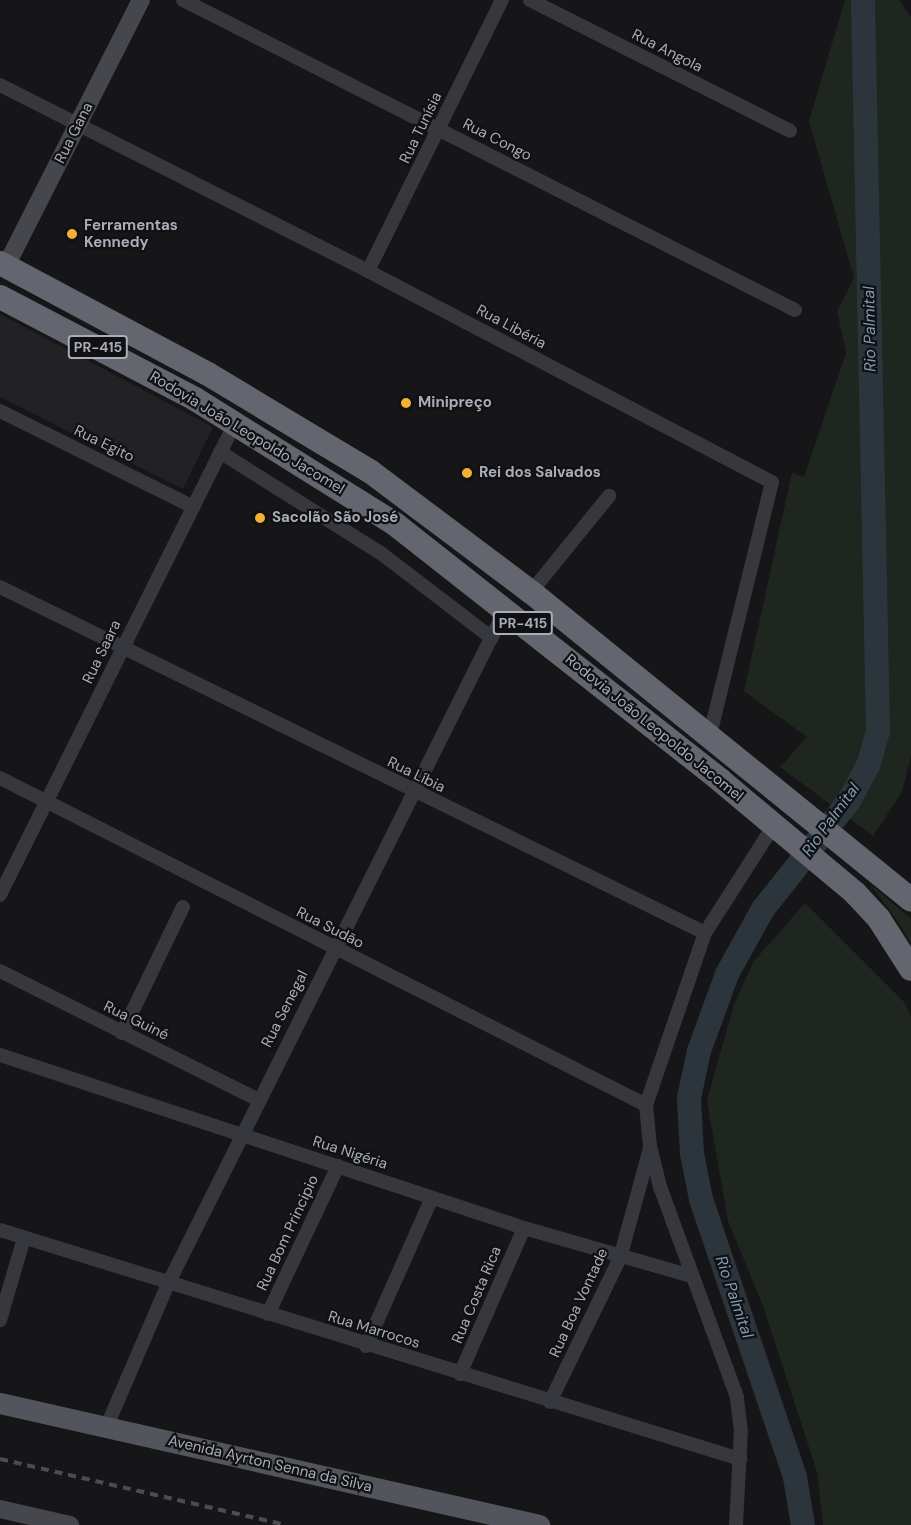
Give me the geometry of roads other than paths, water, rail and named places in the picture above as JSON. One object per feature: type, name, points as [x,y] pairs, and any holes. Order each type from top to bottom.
[{"type":"highway","name":"Rodovia João Leopoldo Jacomel","points":[[2,266],[208,374],[335,448],[531,592],[911,900]]},
{"type":"highway","name":"Rodovia João Leopoldo Jacomel","points":[[0,297],[235,423],[395,524],[506,610],[822,865],[868,906],[911,969]]},
{"type":"main road","name":"Avenida Ayrton Senna da Silva","points":[[0,1403],[539,1525]]},
{"type":"street","name":"Rua Gana","points":[[2,266],[78,125],[141,0]]},
{"type":"street","name":"Rua Congo","points":[[183,0],[795,310]]},
{"type":"street","name":"Rua Tunísia","points":[[368,271],[502,0]]},
{"type":"street","name":"Rua Angola","points":[[530,0],[790,131]]},
{"type":"street","name":"Rua Libéria","points":[[0,85],[368,271],[772,482],[710,735]]},
{"type":"street","name":"Rua Egito","points":[[0,411],[193,507]]},
{"type":"street","name":"Rua Saara","points":[[0,896],[235,423]]},
{"type":"street","points":[[220,452],[382,554],[492,638]]},
{"type":"street","points":[[531,592],[609,496]]},
{"type":"street","name":"Rua Líbia","points":[[0,586],[414,793],[705,933]]},
{"type":"street","name":"Rua Senegal","points":[[106,1428],[168,1284],[334,948],[506,610]]},
{"type":"street","name":"Rua Sudão","points":[[0,778],[646,1105]]},
{"type":"street","points":[[736,1525],[740,1459],[737,1397],[691,1276],[650,1146],[646,1105],[705,933],[774,825]]},
{"type":"street","points":[[122,1033],[183,907]]},
{"type":"street","name":"Rua Guiné","points":[[0,971],[259,1100]]},
{"type":"street","name":"Rua Nigéria","points":[[0,1055],[524,1228],[620,1258],[691,1276]]},
{"type":"street","name":"Rua Boa Vontade","points":[[550,1402],[620,1258],[650,1146]]},
{"type":"street","name":"Rua Bom Principio","points":[[268,1314],[338,1166]]},
{"type":"street","points":[[366,1346],[432,1198]]},
{"type":"street","name":"Rua Costa Rica","points":[[460,1374],[524,1228]]},
{"type":"street","name":"Rua Marrocos","points":[[0,1230],[366,1346],[740,1459]]},
{"type":"street","points":[[0,1320],[24,1238]]},
{"type":"street","points":[[1,1511],[25,1519],[70,1525]]},
{"type":"waterway","name":"Rio Palmital","points":[[803,1525],[795,1477],[701,1199],[692,1154],[689,1098],[699,1051],[727,974],[763,909],[849,801],[868,766],[878,730],[863,0]]},
{"type":"railway","points":[[0,1459],[286,1525]]},
{"type":"place","name":"Ferramentas Kennedy","points":[[72,234]]},
{"type":"place","name":"Minipreço","points":[[406,403]]},
{"type":"place","name":"Rei dos Salvados","points":[[467,473]]},
{"type":"place","name":"Sacolão São José","points":[[260,518]]}]
